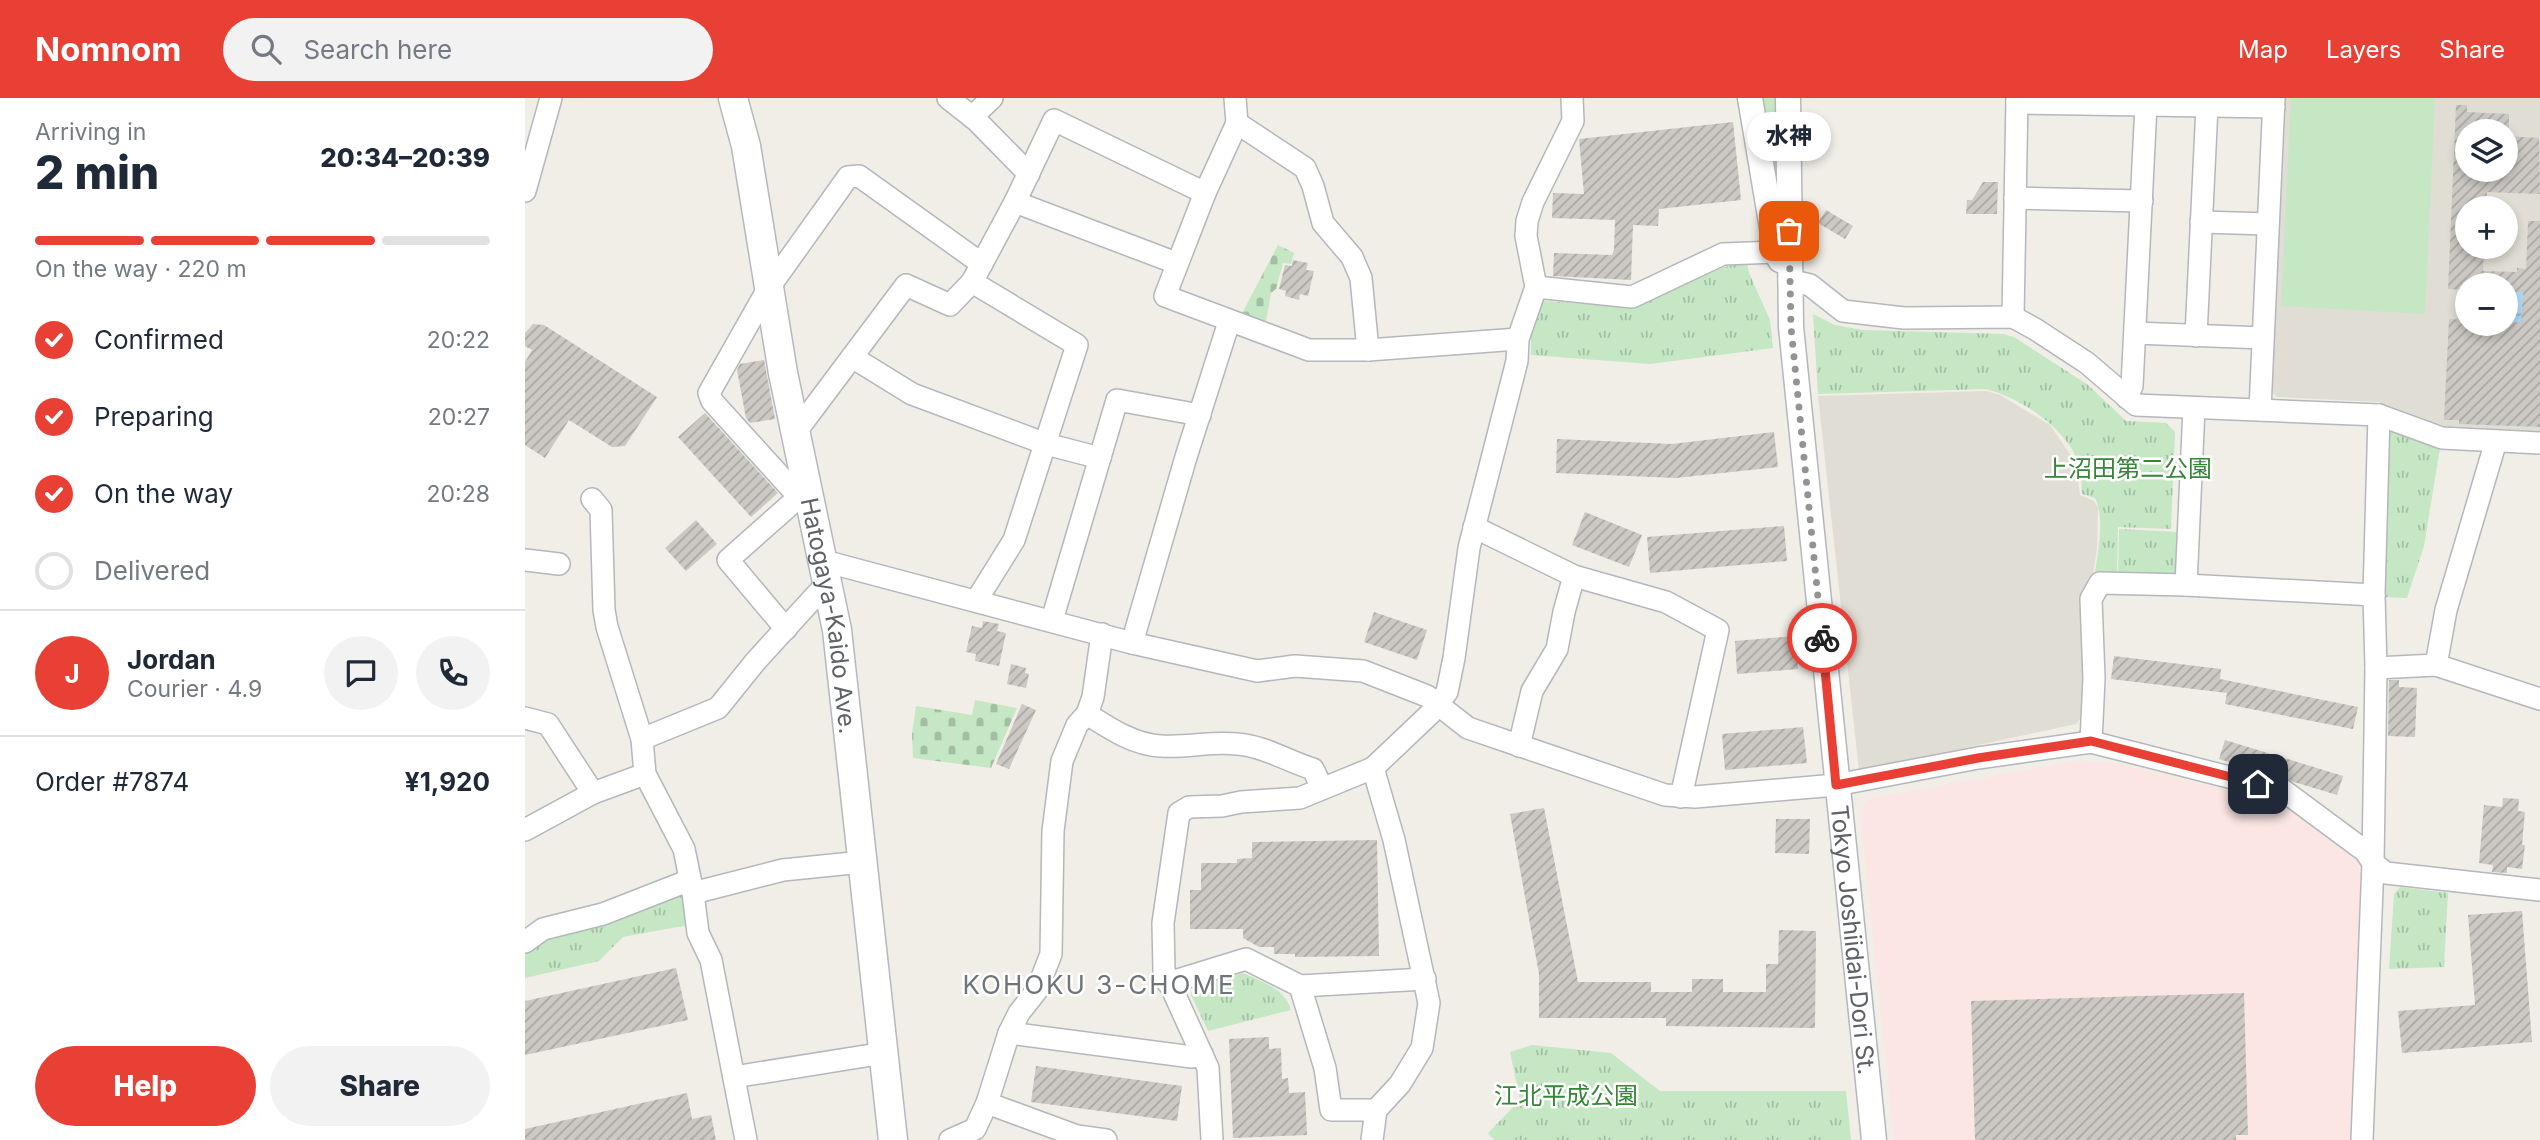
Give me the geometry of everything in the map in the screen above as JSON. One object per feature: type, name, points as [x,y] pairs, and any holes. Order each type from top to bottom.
[{"type":"main road","name":"Hatogaya-Kaido Ave.","points":[[733,98],[747,146],[768,289],[804,496],[826,571],[837,630],[893,1140]]},
{"type":"street","points":[[525,191],[551,98]]},
{"type":"street","points":[[948,98],[972,117],[1028,174]]},
{"type":"street","points":[[972,117],[992,98]]},
{"type":"street","points":[[1235,98],[1237,123],[1205,192],[1165,296],[1229,322],[1309,349],[1368,350],[1518,339]]},
{"type":"street","points":[[1212,1140],[1208,1069],[1164,971],[1163,923],[1178,813],[1189,807],[1300,798],[1373,768],[1440,704],[1447,692],[1474,527],[1517,361],[1518,339],[1536,287],[1525,236],[1527,221],[1533,202],[1573,121],[1572,98]]},
{"type":"street","name":"Tokyo Joshiidai-Dori St.","points":[[1750,98],[1776,252],[1789,279]]},
{"type":"street","name":"Tokyo Joshiidai-Dori St.","points":[[1788,98],[1791,327],[1874,1140]]},
{"type":"street","points":[[2013,317],[2017,101],[2207,106],[2274,103],[2260,410]]},
{"type":"street","points":[[2127,398],[2132,386],[2146,105]]},
{"type":"street","points":[[2196,336],[2207,106]]},
{"type":"street","points":[[795,433],[906,285],[950,304],[977,273],[1054,120],[1205,192]]},
{"type":"street","points":[[1237,123],[1305,168],[1323,223],[1352,257],[1361,278],[1368,350]]},
{"type":"street","points":[[786,629],[728,560],[804,496],[712,401],[709,393],[768,289],[848,177],[859,176],[977,273],[1077,345],[1014,540],[976,601]]},
{"type":"street","points":[[2015,198],[2142,201]]},
{"type":"street","points":[[1015,202],[1176,263]]},
{"type":"street","points":[[2201,222],[2268,224]]},
{"type":"street","points":[[1536,287],[1632,297],[1723,254],[1776,252]]},
{"type":"street","points":[[1789,279],[1810,285],[1843,311],[1904,318],[2013,317],[2087,363],[2136,405],[2379,415],[2442,438],[2540,443]]},
{"type":"street","points":[[1132,643],[1229,322]]},
{"type":"street","points":[[2135,333],[2263,338]]},
{"type":"street","points":[[852,358],[912,394],[1046,444],[1100,458]]},
{"type":"street","points":[[1052,620],[1117,400],[1200,415]]},
{"type":"street","points":[[2186,585],[2194,408]]},
{"type":"street","points":[[2362,1140],[2373,863],[2377,668],[2374,595],[2379,415]]},
{"type":"street","points":[[2436,665],[2446,610],[2496,441]]},
{"type":"street","points":[[592,499],[601,510],[604,610],[642,738],[645,774],[684,849],[698,933],[711,960],[746,1140]]},
{"type":"street","points":[[1474,527],[1574,576],[1666,602],[1718,630],[1681,797]]},
{"type":"street","points":[[525,560],[559,564]]},
{"type":"street","points":[[642,738],[718,708],[786,629],[826,571],[976,601],[1132,643],[1257,671],[1295,666],[1363,671],[1427,696],[1468,728],[1643,790],[1681,797],[1836,785],[1978,758],[2091,741],[2284,791],[2365,851],[2373,863],[2386,873],[2540,891]]},
{"type":"street","points":[[1519,746],[1532,691],[1557,649],[1574,576]]},
{"type":"street","points":[[2091,741],[2094,678],[2091,599],[2100,583],[2374,595]]},
{"type":"street","points":[[950,1140],[975,1135],[1009,1033],[1019,1013],[1037,990],[1051,954],[1053,831],[1062,761],[1077,725],[1087,714],[1093,694],[1102,635]]},
{"type":"street","points":[[2377,668],[2436,665],[2540,699]]},
{"type":"street","points":[[1087,714],[1120,734],[1159,746],[1235,743],[1264,748],[1286,760],[1313,769],[1322,788]]},
{"type":"street","points":[[525,719],[548,724],[593,793]]},
{"type":"street","points":[[1372,1140],[1376,1110],[1400,1084],[1422,1048],[1429,1003],[1394,840],[1373,768]]},
{"type":"street","points":[[525,830],[593,793],[645,774]]},
{"type":"street","points":[[525,942],[543,929],[603,914],[692,886],[783,870],[862,862]]},
{"type":"street","points":[[1168,983],[1246,959],[1300,986],[1425,979]]},
{"type":"street","points":[[1300,986],[1325,1068],[1331,1110],[1376,1110]]},
{"type":"street","points":[[1009,1033],[1192,1057],[1202,1054]]},
{"type":"street","points":[[734,1077],[884,1053]]},
{"type":"street","points":[[987,1103],[1077,1136],[1106,1140]]},
{"type":"shaded area","points":[[2286,98],[2540,98],[2540,431],[2445,426],[2379,402],[2277,397],[2272,392]]},
{"type":"shaded area","points":[[1986,391],[2000,395],[2050,425],[2076,463],[2080,495],[2094,501],[2098,508],[2097,549],[2093,573],[2081,596],[2085,666],[2082,717],[2076,724],[1859,771],[1818,396]]},
{"type":"shaded area","points":[[2076,761],[2115,763],[2275,801],[2357,859],[2363,896],[2353,1140],[1894,1140],[1860,813],[1868,799]]},
{"type":"green space","points":[[1758,98],[1780,98],[1781,227]]},
{"type":"green space","points":[[2291,98],[2435,98],[2425,314],[2281,306]]},
{"type":"green space","points":[[1278,245],[1294,253],[1291,264],[1283,263],[1276,289],[1271,293],[1265,327],[1239,319]]},
{"type":"green space","points":[[1747,263],[1770,320],[1773,348],[1650,364],[1531,355],[1531,336],[1543,301],[1634,307],[1724,267]]},
{"type":"green space","name":"上沼田第二公園","points":[[1813,314],[1835,325],[1863,330],[2003,334],[2014,337],[2088,385],[2126,421],[2166,423],[2175,432],[2171,529],[2118,527],[2117,575],[2095,573],[2100,535],[2098,506],[2095,498],[2082,494],[2078,461],[2063,437],[2052,426],[2013,399],[1986,389],[1818,394]]},
{"type":"green space","points":[[2393,430],[2440,448],[2424,546],[2407,598],[2381,597],[2385,436]]},
{"type":"green space","points":[[2119,529],[2177,532],[2176,571],[2171,577],[2118,575]]},
{"type":"green space","points":[[975,700],[1017,708],[991,768],[913,758],[912,734],[916,706],[972,715]]},
{"type":"green space","points":[[2400,887],[2448,893],[2444,967],[2389,969],[2394,894]]},
{"type":"green space","points":[[685,893],[688,925],[623,937],[599,961],[525,978],[525,951],[546,937]]},
{"type":"green space","points":[[1243,973],[1278,991],[1284,996],[1291,1010],[1208,1031],[1191,995],[1193,988]]},
{"type":"green space","name":"江北平成公園","points":[[1532,1045],[1611,1053],[1660,1091],[1846,1091],[1851,1140],[1494,1140],[1488,1133],[1520,1100],[1510,1052]]},
{"type":"water","points":[[2518,292],[2523,292],[2521,322],[2518,322]]},
{"type":"building","points":[[2456,105],[2467,105],[2467,112],[2509,114],[2509,119],[2455,119]]},
{"type":"building","points":[[1733,122],[1741,200],[1659,209],[1658,226],[1633,225],[1631,280],[1553,276],[1554,253],[1612,255],[1614,250],[1615,220],[1552,218],[1553,193],[1584,194],[1579,139]]},
{"type":"building","points":[[2455,128],[2455,182],[2518,182],[2518,137],[2539,138],[2540,194],[2487,192],[2487,196],[2455,196],[2455,259],[2484,259],[2483,271],[2517,272],[2517,268],[2526,269],[2528,221],[2540,221],[2540,427],[2459,424],[2459,420],[2444,420],[2449,319],[2455,319],[2455,336],[2518,336],[2523,292],[2518,292],[2518,273],[2455,273],[2455,289],[2448,289]]},
{"type":"building","points":[[1983,182],[1998,182],[1997,214],[1966,214],[1967,200],[1972,200]]},
{"type":"building","points":[[1826,210],[1853,226],[1845,239],[1818,223]]},
{"type":"building","points":[[1293,260],[1308,263],[1306,270],[1314,271],[1308,296],[1300,294],[1299,300],[1285,296],[1286,291],[1279,289],[1285,265],[1292,266]]},
{"type":"building","points":[[533,324],[544,325],[657,397],[625,446],[612,447],[569,420],[545,458],[525,445],[525,362],[532,350],[525,346],[525,333]]},
{"type":"building","points":[[764,360],[775,419],[750,423],[746,418],[737,370],[740,364]]},
{"type":"building","points":[[705,413],[778,493],[751,517],[678,437]]},
{"type":"building","points":[[1774,432],[1778,467],[1676,478],[1556,473],[1557,439],[1672,444]]},
{"type":"building","points":[[1585,512],[1642,535],[1629,567],[1572,545]]},
{"type":"building","points":[[696,520],[717,544],[686,571],[665,548]]},
{"type":"building","points":[[1784,526],[1787,561],[1650,573],[1647,537]]},
{"type":"building","points":[[1374,612],[1427,630],[1417,660],[1364,642]]},
{"type":"building","points":[[983,621],[999,624],[997,631],[1006,633],[999,666],[975,661],[976,654],[966,652],[972,626],[982,628]]},
{"type":"building","points":[[1796,636],[1798,669],[1737,674],[1735,641]]},
{"type":"building","points":[[2114,656],[2221,669],[2220,679],[2358,707],[2353,729],[2225,704],[2227,693],[2111,679]]},
{"type":"building","points":[[1011,664],[1026,668],[1025,673],[1029,674],[1026,688],[1007,684]]},
{"type":"building","points":[[2389,680],[2399,680],[2399,687],[2417,688],[2415,737],[2388,736]]},
{"type":"building","points":[[1022,704],[1036,710],[1009,769],[996,764]]},
{"type":"building","points":[[1803,727],[1807,763],[1725,770],[1722,734]]},
{"type":"building","points":[[2225,740],[2343,776],[2337,795],[2219,759]]},
{"type":"building","points":[[2503,798],[2519,799],[2518,811],[2525,812],[2522,869],[2507,867],[2507,873],[2492,872],[2493,865],[2479,863],[2484,805],[2502,807]]},
{"type":"building","points":[[1544,808],[1578,982],[1651,982],[1651,992],[1692,992],[1692,979],[1723,979],[1723,992],[1766,992],[1766,964],[1778,964],[1779,930],[1816,931],[1815,1028],[1666,1026],[1666,1018],[1539,1018],[1539,974],[1510,814]]},
{"type":"building","points":[[1776,819],[1810,819],[1809,854],[1775,853]]},
{"type":"building","points":[[1377,840],[1379,956],[1295,957],[1295,954],[1274,954],[1274,947],[1259,947],[1243,938],[1243,929],[1190,929],[1190,890],[1201,890],[1201,863],[1237,863],[1237,859],[1252,858],[1252,842]]},
{"type":"building","points":[[2522,911],[2532,1042],[2402,1053],[2398,1011],[2475,1005],[2468,915]]},
{"type":"building","points":[[676,968],[688,1020],[525,1055],[525,1001]]},
{"type":"building","points":[[2244,993],[2248,1135],[2236,1135],[2236,1140],[1975,1140],[1971,1001]]},
{"type":"building","points":[[1269,1037],[1269,1049],[1281,1048],[1282,1079],[1288,1078],[1289,1093],[1305,1092],[1307,1135],[1233,1138],[1229,1039]]},
{"type":"building","points":[[1036,1066],[1182,1086],[1177,1121],[1031,1102]]},
{"type":"building","points":[[687,1093],[692,1119],[711,1115],[716,1140],[525,1140],[525,1129]]},
{"type":"way so far","points":[[1789,231],[1791,327],[1822,638]]},
{"type":"place","name":"水神","points":[[1789,231]]},
{"type":"district","name":"KOHOKU 3-CHOME","points":[[1099,984]]},
{"type":"route","points":[[1822,638],[1836,785],[1978,758],[2091,741],[2258,784]]}]
